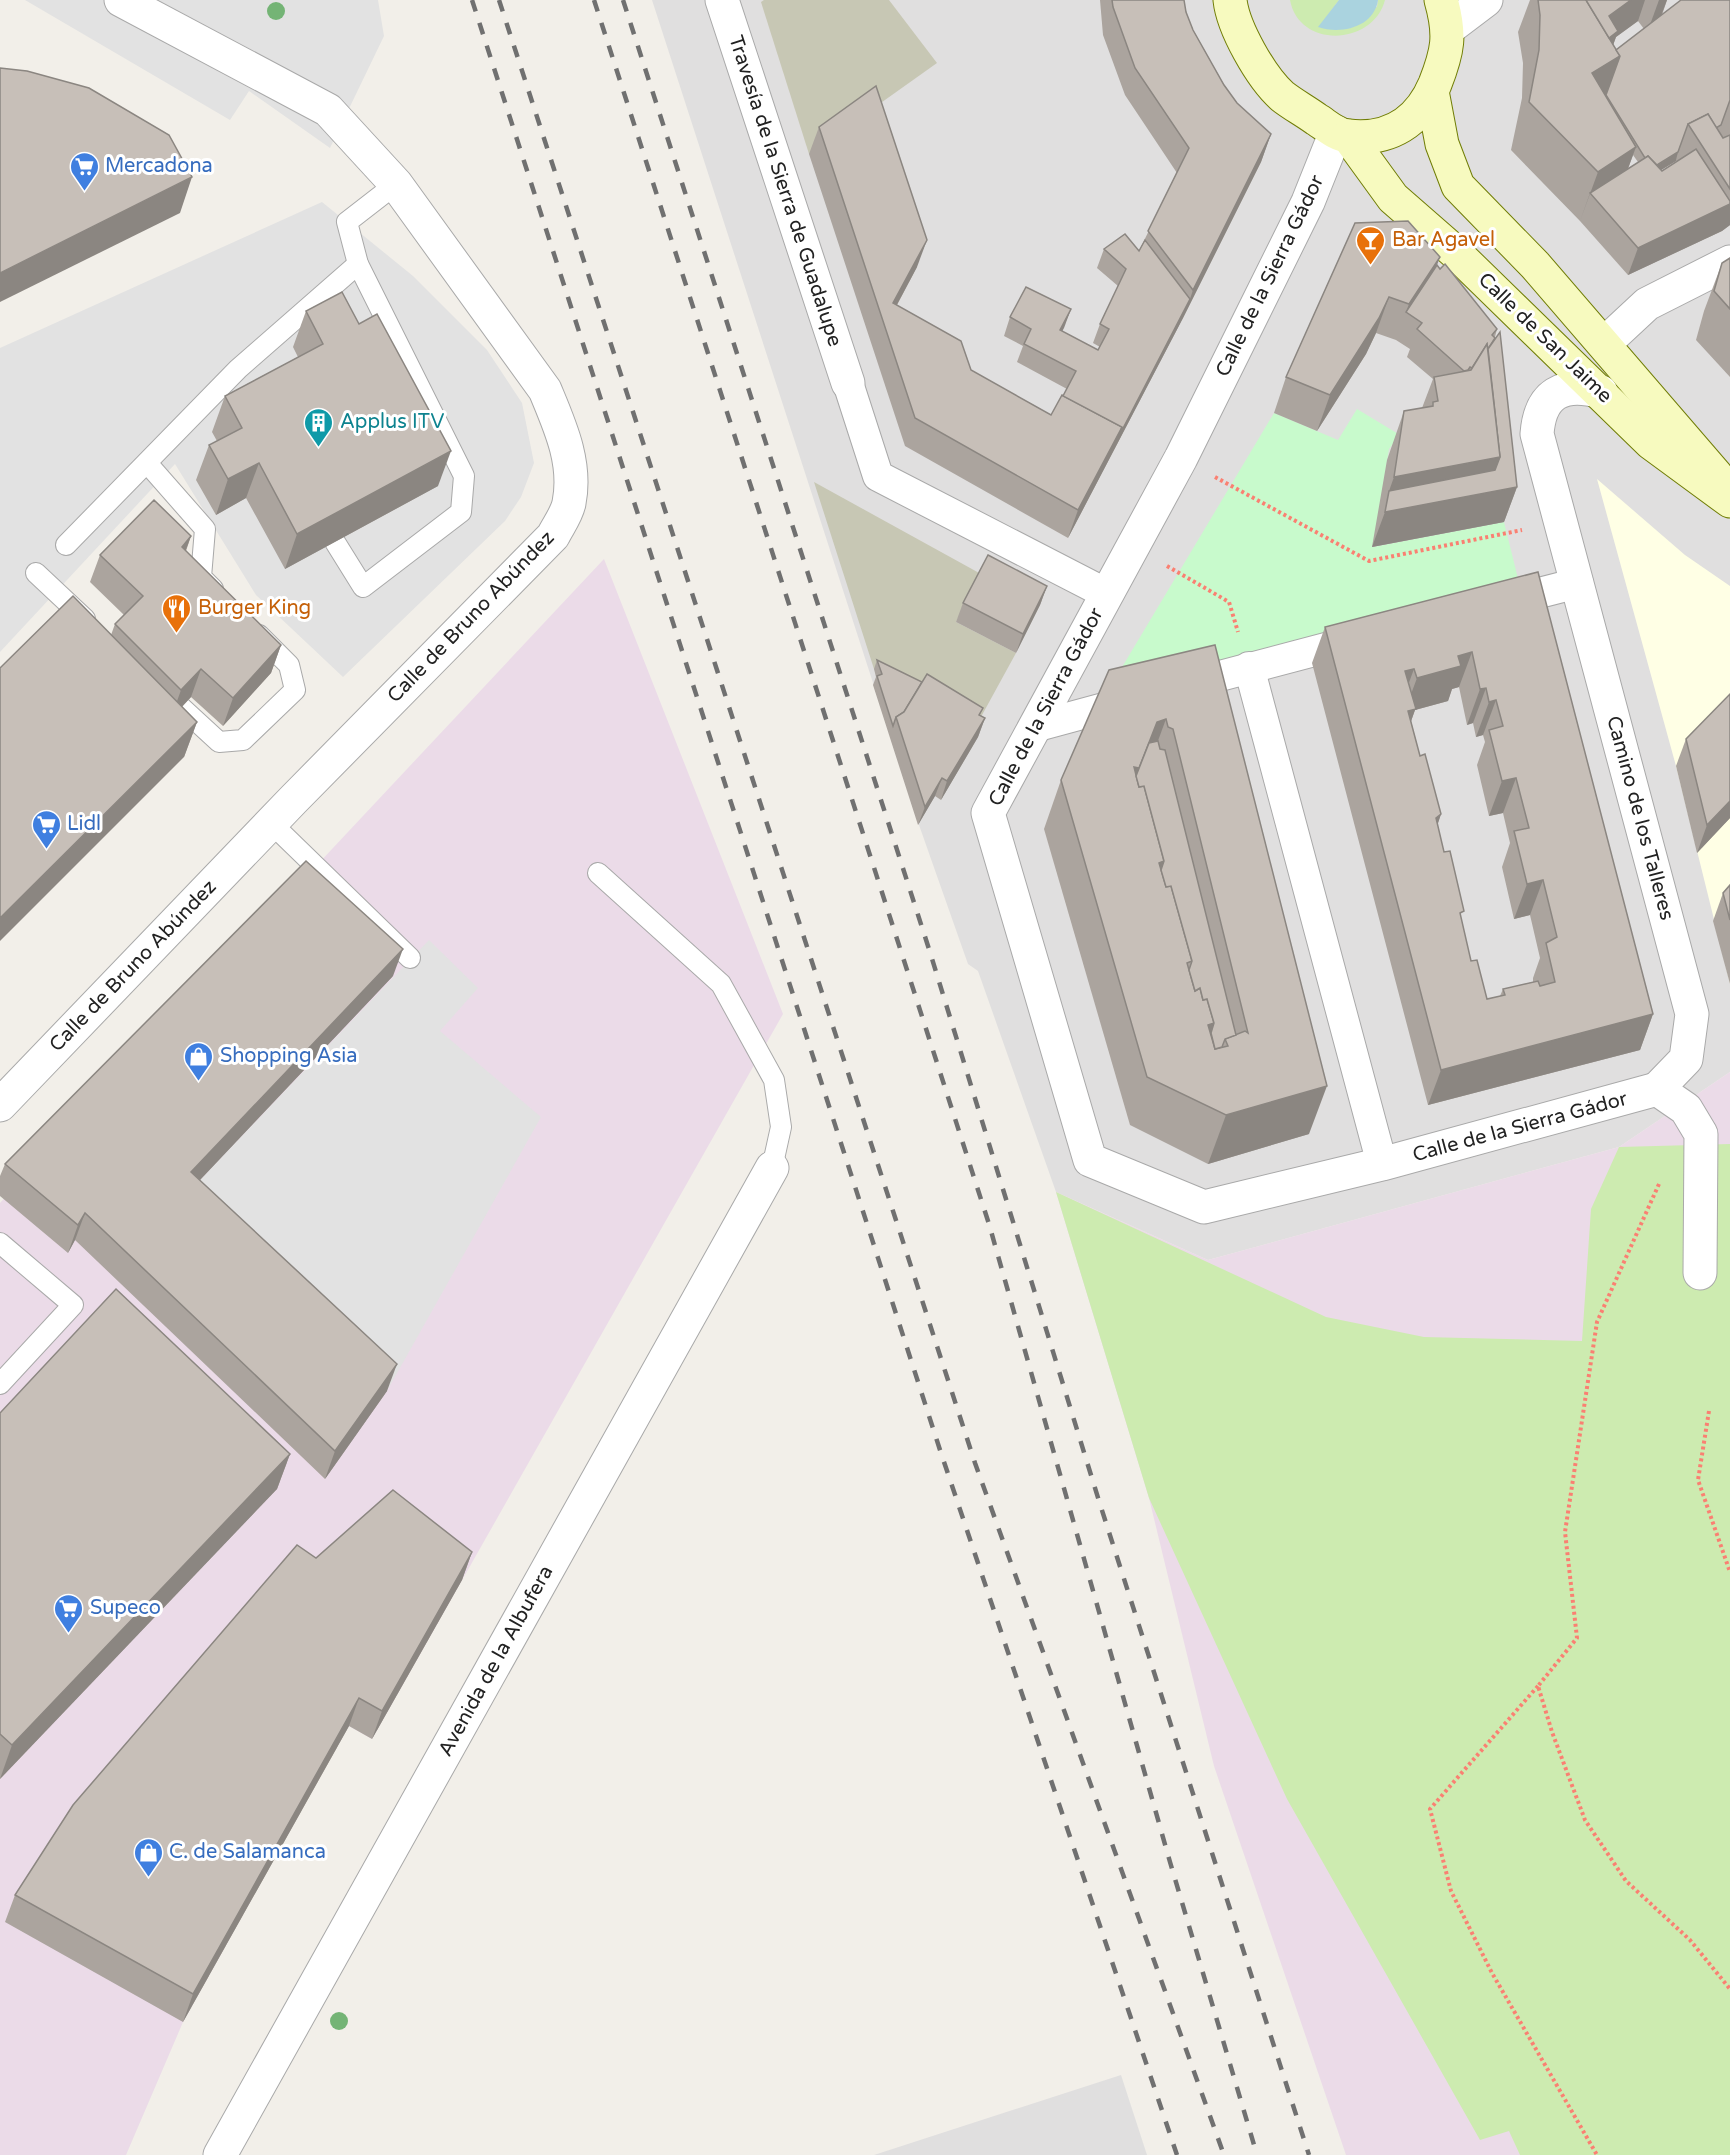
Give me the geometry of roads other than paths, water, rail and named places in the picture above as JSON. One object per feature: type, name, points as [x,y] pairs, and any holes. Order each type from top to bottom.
[{"type":"main road","points":[[1230,0],[1250,54],[1281,95],[1342,134],[1387,134],[1414,119],[1432,91],[1444,61],[1445,14]]},
{"type":"main road","name":"Calle de San Jaime","points":[[1432,91],[1442,144],[1458,186],[1535,264],[1730,492]]},
{"type":"main road","name":"Calle de San Jaime","points":[[1342,134],[1393,198],[1456,253],[1651,443],[1730,501]]},
{"type":"street","name":"Calle de Bruno Abúndez","points":[[0,1105],[271,823],[553,536],[569,505],[571,467],[561,428],[545,390],[396,184],[328,110],[121,0]]},
{"type":"street","name":"Travesía de la Sierra de Guadalupe","points":[[722,0],[848,383]]},
{"type":"street","points":[[1445,14],[1486,0]]},
{"type":"street","name":"Calle de la Sierra Gádor","points":[[1342,134],[1181,458],[988,813],[1090,1160],[1204,1207],[1382,1164],[1657,1089]]},
{"type":"street","points":[[1604,344],[1647,304],[1730,262]]},
{"type":"street","points":[[848,383],[878,476],[1107,594]]},
{"type":"street","name":"Camino de los Talleres","points":[[1601,392],[1584,387],[1565,389],[1547,399],[1539,417],[1537,434],[1692,1014],[1686,1059],[1657,1089]]},
{"type":"street","points":[[1476,609],[1578,583]]},
{"type":"street","points":[[1034,727],[1385,632]]},
{"type":"street","points":[[1249,667],[1382,1164]]},
{"type":"street","points":[[1657,1089],[1686,1109],[1701,1134],[1700,1273]]},
{"type":"street","name":"Avenida de la Albufera","points":[[220,2155],[772,1168]]},
{"type":"lane","points":[[335,542],[363,587],[461,512],[464,476],[358,264],[347,222],[396,184]]},
{"type":"lane","points":[[66,545],[238,369],[358,264]]},
{"type":"lane","points":[[238,369],[249,387]]},
{"type":"lane","points":[[147,463],[205,529],[201,577],[225,601]]},
{"type":"lane","points":[[36,573],[95,628]]},
{"type":"lane","points":[[181,707],[219,742],[243,740],[295,690],[289,665],[249,625]]},
{"type":"lane","points":[[271,823],[410,958]]},
{"type":"lane","points":[[598,873],[722,984],[774,1080],[781,1127],[772,1168]]},
{"type":"lane","points":[[0,1243],[73,1305],[0,1384]]},
{"type":"water","points":[[1339,0],[1378,0],[1370,17],[1355,27],[1337,30],[1318,27]]},
{"type":"railway","points":[[472,0],[940,1450],[1177,2155]]},
{"type":"railway","points":[[499,0],[975,1463],[1224,2155]]},
{"type":"railway","points":[[594,0],[989,1224],[1170,1862],[1257,2155]]},
{"type":"railway","points":[[623,0],[929,949],[1099,1501],[1309,2155]]},
{"type":"place","name":"Mercadona","points":[[84,192]]},
{"type":"place","name":"Bar Agavel","points":[[1371,266]]},
{"type":"place","name":"Applus ITV","points":[[319,448]]},
{"type":"place","name":"Burger King","points":[[177,634]]},
{"type":"place","name":"Lidl","points":[[46,850]]},
{"type":"place","name":"Shopping Asia","points":[[199,1082]]},
{"type":"place","name":"Supeco","points":[[69,1634]]},
{"type":"place","name":"C. de Salamanca","points":[[148,1878]]}]
